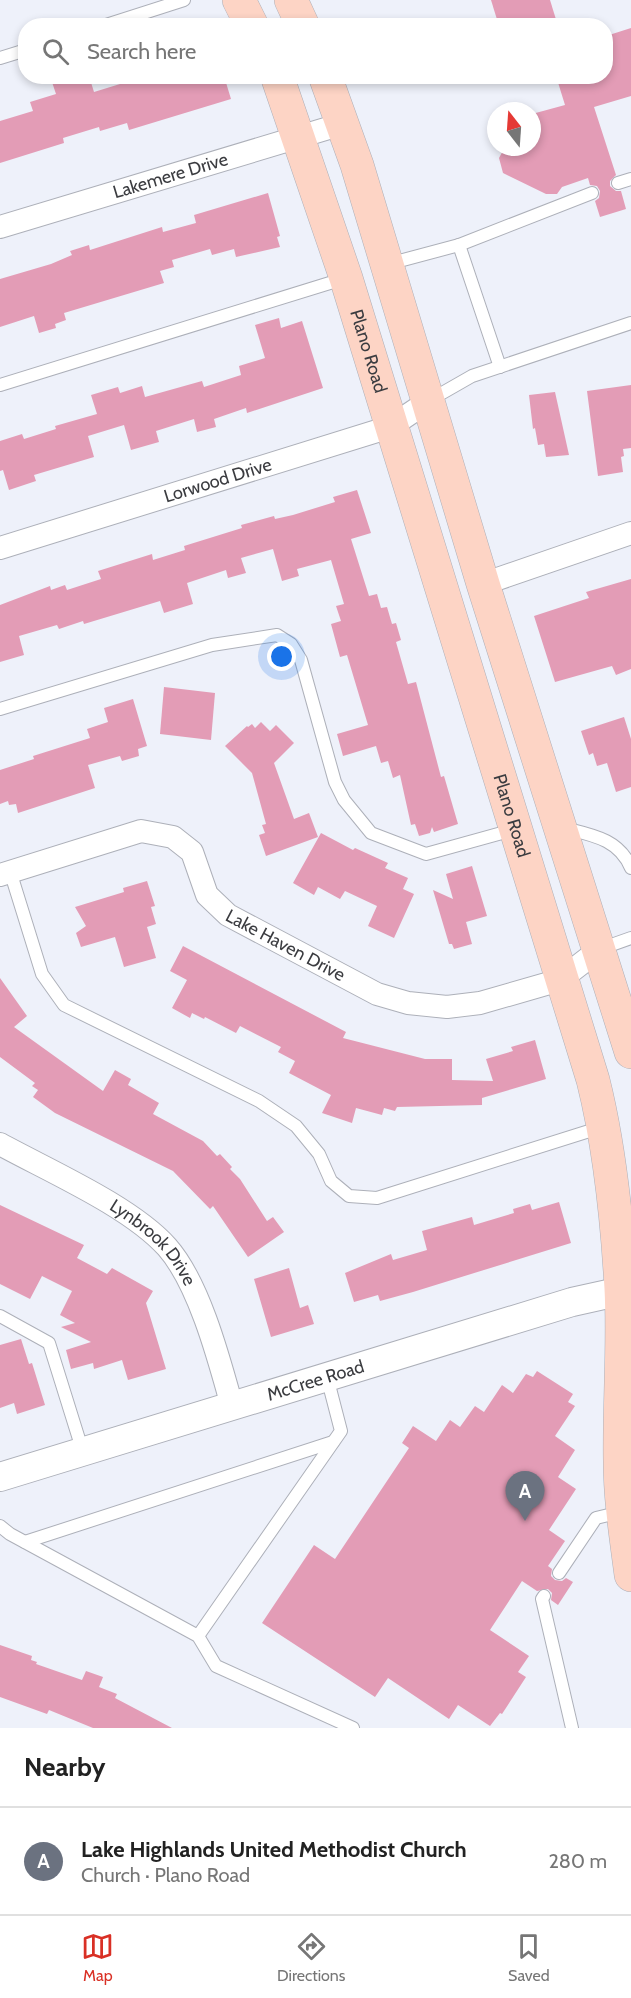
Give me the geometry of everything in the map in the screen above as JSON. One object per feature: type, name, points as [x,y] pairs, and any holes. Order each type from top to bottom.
[{"type":"main road","points":[[239,0],[248,18]]},
{"type":"main road","points":[[291,0],[299,18]]},
{"type":"main road","name":"Plano Road","points":[[280,84],[346,278],[560,980],[593,1080],[604,1126],[626,1289],[620,1463],[622,1512],[631,1575]]},
{"type":"main road","points":[[328,84],[388,264],[483,584],[600,949],[626,1020],[631,1052]]},
{"type":"street","name":"Lakemere Drive","points":[[0,227],[298,135],[342,124]]},
{"type":"street","name":"Lorwood Drive","points":[[0,548],[390,427],[430,400]]},
{"type":"street","points":[[483,584],[631,532]]},
{"type":"street","name":"Lake Haven Drive","points":[[5,873],[141,831],[173,837],[192,852],[207,895],[228,915],[377,994],[408,1003],[447,1007],[480,1003],[560,980],[600,949]]},
{"type":"street","name":"Lynbrook Drive","points":[[0,1144],[136,1219],[167,1247],[192,1285],[232,1406]]},
{"type":"street","name":"McCree Road","points":[[0,1477],[327,1376],[626,1289]]},
{"type":"lane","points":[[128,18],[184,0]]},
{"type":"lane","points":[[0,58],[18,52]]},
{"type":"lane","points":[[618,183],[631,179]]},
{"type":"lane","points":[[388,264],[459,245],[592,193]]},
{"type":"lane","points":[[459,245],[500,367]]},
{"type":"lane","points":[[0,385],[346,278]]},
{"type":"lane","points":[[430,400],[472,376],[631,323]]},
{"type":"lane","points":[[0,709],[212,645],[277,635],[291,644],[301,660],[335,782],[344,800],[371,833],[426,854],[514,830]]},
{"type":"lane","points":[[561,827],[602,837],[623,853],[631,868]]},
{"type":"lane","points":[[5,873],[42,974],[64,1005],[259,1101],[296,1126],[320,1154],[331,1181],[349,1196],[377,1198],[604,1126]]},
{"type":"lane","points":[[600,949],[631,938]]},
{"type":"lane","points":[[0,1316],[49,1343],[83,1452]]},
{"type":"lane","points":[[198,1636],[340,1431],[327,1376]]},
{"type":"lane","points":[[26,1542],[333,1442]]},
{"type":"lane","points":[[559,1573],[596,1518],[622,1512]]},
{"type":"lane","points":[[0,1526],[198,1636],[216,1666],[353,1728]]},
{"type":"lane","points":[[544,1596],[542,1599],[572,1728]]},
{"type":"building","points":[[491,0],[550,0],[556,18],[497,18]]},
{"type":"building","points":[[631,28],[631,96],[594,107],[616,175],[610,181],[610,186],[616,191],[621,191],[626,209],[600,217],[595,201],[599,198],[600,191],[597,186],[590,185],[588,178],[562,187],[557,194],[546,194],[503,173],[500,156],[541,156],[541,112],[565,105],[558,84],[613,84],[613,34]]},
{"type":"building","points":[[53,84],[92,84],[94,92],[120,84],[226,84],[231,99],[129,130],[127,123],[100,131],[99,127],[63,138],[64,143],[0,163],[0,121],[33,111],[30,102],[56,94]]},
{"type":"building","points":[[268,193],[280,236],[277,237],[280,247],[236,257],[234,249],[212,255],[210,249],[172,260],[174,267],[160,271],[164,283],[64,313],[66,320],[55,324],[56,328],[39,333],[34,316],[0,327],[0,279],[51,264],[72,255],[70,251],[89,245],[90,250],[162,227],[163,232],[196,223],[194,215]]},
{"type":"building","points":[[279,318],[281,328],[302,321],[323,388],[247,413],[246,408],[214,419],[216,427],[197,432],[194,419],[156,431],[159,442],[131,450],[124,425],[88,436],[94,457],[34,475],[36,481],[9,490],[3,470],[0,471],[0,441],[22,434],[24,439],[56,429],[55,426],[97,414],[91,395],[118,387],[120,393],[142,386],[145,397],[202,381],[204,387],[241,375],[239,366],[265,358],[255,325]]},
{"type":"building","points":[[631,385],[631,448],[623,449],[624,456],[621,457],[623,472],[598,476],[587,391]]},
{"type":"building","points":[[555,392],[569,455],[546,457],[544,444],[538,445],[535,428],[533,429],[529,395]]},
{"type":"building","points":[[357,490],[371,533],[351,539],[369,596],[377,594],[381,608],[387,607],[392,624],[396,623],[401,640],[396,642],[408,684],[416,682],[441,777],[444,776],[458,824],[434,832],[432,827],[430,833],[419,836],[415,824],[411,825],[400,775],[393,778],[388,761],[381,763],[376,746],[343,756],[337,734],[368,725],[347,655],[340,657],[331,624],[341,621],[336,606],[344,604],[331,560],[297,569],[299,576],[282,581],[273,549],[241,558],[246,573],[228,578],[226,570],[187,583],[193,604],[164,613],[160,601],[84,624],[83,621],[59,629],[57,625],[19,636],[24,655],[0,662],[0,605],[50,586],[51,590],[65,585],[67,590],[101,579],[98,571],[152,554],[153,560],[185,550],[184,546],[242,528],[241,525],[274,516],[275,519],[293,515],[335,502],[333,497]]},
{"type":"building","points":[[631,579],[631,669],[616,675],[612,666],[555,682],[534,616],[589,598],[586,592]]},
{"type":"building","points":[[164,687],[215,693],[211,740],[160,734]]},
{"type":"building","points":[[133,699],[147,746],[138,749],[139,756],[122,761],[120,756],[88,765],[95,788],[18,813],[16,804],[9,805],[8,801],[0,804],[0,770],[34,759],[33,756],[90,738],[87,729],[108,722],[104,708]]},
{"type":"building","points":[[624,717],[631,739],[631,787],[616,792],[607,763],[597,766],[593,753],[589,755],[581,731]]},
{"type":"building","points":[[261,722],[270,731],[276,725],[294,743],[274,763],[294,819],[309,813],[318,837],[266,856],[259,835],[265,833],[262,825],[266,824],[252,773],[225,746],[247,726],[252,724],[255,728]]},
{"type":"building","points":[[321,833],[353,850],[355,848],[388,863],[385,868],[408,878],[403,889],[414,894],[394,938],[368,926],[377,906],[345,891],[340,899],[318,887],[314,895],[293,883]]},
{"type":"building","points":[[472,866],[487,916],[466,922],[472,944],[454,949],[452,944],[449,944],[433,890],[453,899],[446,874]]},
{"type":"building","points":[[147,881],[155,906],[151,907],[156,924],[147,927],[156,958],[124,967],[115,937],[81,947],[76,933],[86,926],[75,907],[124,892],[123,888]]},
{"type":"building","points":[[183,946],[346,1032],[343,1038],[425,1059],[452,1059],[452,1080],[493,1081],[486,1059],[513,1051],[511,1047],[535,1040],[546,1079],[482,1098],[482,1105],[397,1107],[395,1111],[384,1108],[382,1115],[356,1108],[352,1123],[322,1113],[331,1095],[289,1073],[295,1061],[278,1052],[281,1047],[240,1026],[236,1033],[205,1017],[204,1019],[192,1013],[190,1018],[172,1008],[187,980],[170,971]]},
{"type":"building","points":[[0,978],[27,1016],[14,1027],[103,1091],[115,1070],[131,1079],[128,1085],[159,1103],[153,1114],[203,1141],[217,1156],[220,1154],[232,1167],[230,1169],[240,1179],[267,1221],[273,1217],[284,1232],[248,1257],[213,1206],[210,1209],[173,1171],[55,1113],[33,1097],[38,1090],[32,1086],[35,1083],[0,1057]]},
{"type":"building","points":[[559,1202],[571,1243],[380,1301],[378,1295],[354,1302],[345,1273],[391,1254],[393,1260],[427,1250],[422,1231],[472,1217],[474,1225],[514,1213],[513,1209],[530,1204],[532,1210]]},
{"type":"building","points":[[0,1205],[84,1245],[77,1258],[107,1274],[112,1268],[153,1291],[146,1303],[166,1369],[128,1380],[122,1360],[94,1369],[93,1363],[71,1369],[66,1350],[91,1342],[61,1327],[75,1323],[60,1315],[72,1291],[42,1276],[30,1299],[0,1284]]},
{"type":"building","points":[[289,1268],[300,1308],[308,1305],[314,1324],[271,1337],[254,1279]]},
{"type":"building","points":[[21,1339],[29,1364],[32,1363],[45,1405],[17,1414],[14,1403],[0,1408],[0,1345]]},
{"type":"building","points":[[537,1371],[573,1394],[568,1402],[575,1406],[555,1436],[575,1450],[558,1477],[576,1489],[549,1530],[565,1541],[548,1566],[552,1569],[551,1576],[555,1580],[562,1581],[566,1578],[573,1582],[558,1605],[551,1600],[552,1593],[548,1589],[537,1591],[522,1581],[490,1630],[529,1656],[518,1672],[526,1677],[502,1714],[500,1713],[490,1726],[458,1705],[449,1719],[388,1678],[375,1697],[262,1623],[314,1545],[335,1559],[409,1448],[402,1443],[413,1426],[436,1441],[450,1420],[460,1427],[475,1406],[484,1412],[502,1385],[513,1393],[526,1374],[533,1377]]},
{"type":"building","points":[[0,1645],[32,1656],[31,1660],[37,1662],[36,1664],[82,1680],[86,1671],[103,1677],[99,1687],[117,1694],[115,1698],[172,1728],[93,1728],[49,1710],[47,1714],[0,1697]]},
{"type":"place","name":"Lake Highlands United Methodist Church","points":[[525,1521]]}]
